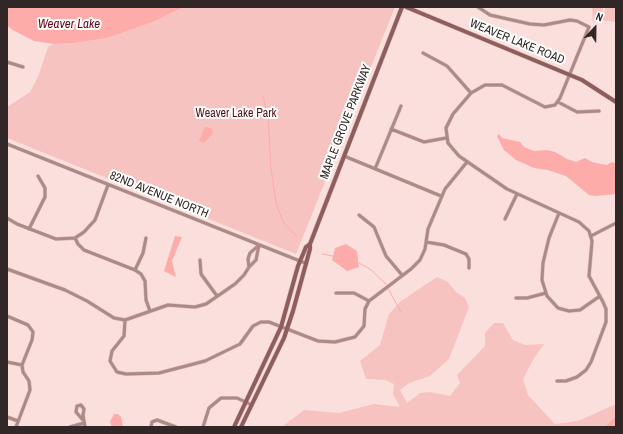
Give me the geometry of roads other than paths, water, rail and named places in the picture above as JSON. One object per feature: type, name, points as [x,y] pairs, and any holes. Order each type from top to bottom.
[{"type":"main road","name":"MAPLE GROVE PARKWAY","points":[[241,427],[287,329],[306,247],[310,244],[402,7]]},
{"type":"main road","name":"WEAVER LAKE ROAD","points":[[406,7],[569,74],[594,86],[616,102]]},
{"type":"main road","name":"MAPLE GROVE PARKWAY","points":[[234,427],[281,327],[302,263]]},
{"type":"street","points":[[478,7],[490,15],[530,24],[544,26],[570,20],[577,21],[589,27],[558,102],[552,106],[545,107],[497,84],[480,87],[471,93],[450,118],[446,128],[446,138],[454,152],[467,162],[501,186],[582,224],[591,236],[589,276],[606,309],[606,322],[589,366],[577,377],[566,381],[557,381]]},
{"type":"street","points":[[423,53],[447,66],[471,93]]},
{"type":"street","points":[[7,62],[23,67]]},
{"type":"street","points":[[558,102],[577,112],[599,111]]},
{"type":"street","points":[[375,169],[401,106]]},
{"type":"street","points":[[391,129],[424,142],[446,138]]},
{"type":"street","name":"82ND AVENUE NORTH","points":[[7,144],[302,263]]},
{"type":"street","points":[[344,156],[441,196]]},
{"type":"street","points":[[125,320],[124,336],[112,351],[110,360],[117,372],[126,374],[159,373],[205,361],[240,344],[253,326],[258,322],[266,322],[318,341],[335,342],[351,339],[362,330],[365,309],[369,301],[420,260],[426,242],[428,229],[441,196],[450,182],[467,162]]},
{"type":"street","points":[[29,229],[45,197],[45,188],[38,176]]},
{"type":"street","points":[[7,218],[29,229],[56,239],[75,238],[95,220],[108,184]]},
{"type":"street","points":[[505,219],[517,194]]},
{"type":"street","points":[[559,213],[549,238],[543,263],[542,280],[546,293],[553,305],[569,311],[580,310],[600,296]]},
{"type":"street","points":[[359,215],[374,227],[386,256],[402,275]]},
{"type":"street","points":[[591,236],[616,223]]},
{"type":"street","points":[[75,238],[84,250],[135,270],[141,274],[145,281],[146,300],[150,310]]},
{"type":"street","points":[[135,270],[143,253],[146,238]]},
{"type":"street","points":[[426,242],[448,246],[466,254],[469,259],[468,268]]},
{"type":"street","points":[[249,267],[248,259],[250,253],[259,245]]},
{"type":"street","points":[[7,269],[65,290],[87,300],[114,318],[125,320],[150,310],[172,305],[201,306],[240,280],[256,260],[259,245]]},
{"type":"street","points":[[200,260],[201,274],[217,296]]},
{"type":"street","points":[[336,293],[354,293],[369,301]]},
{"type":"street","points":[[516,298],[527,298],[546,293]]},
{"type":"street","points":[[7,316],[28,325],[33,332],[32,340],[22,365],[23,372],[29,381],[30,390],[16,427]]},
{"type":"street","points":[[7,362],[22,365]]},
{"type":"street","points":[[203,427],[209,408],[216,401],[232,397],[252,405]]},
{"type":"street","points":[[83,422],[84,409],[82,405],[79,405],[76,412],[85,427]]},
{"type":"street","points":[[7,417],[18,422]]},
{"type":"street","points":[[151,427],[152,422],[158,420],[176,427]]},
{"type":"street","points":[[70,427],[83,422]]},
{"type":"street","points":[[168,427],[172,425]]},
{"type":"water","name":"Weaver Lake","points":[[7,7],[184,7],[153,22],[107,38],[75,43],[54,44],[34,41],[11,29],[7,25]]},
{"type":"water","points":[[205,127],[211,128],[213,133],[204,143],[199,141]]},
{"type":"water","points":[[499,134],[502,138],[520,142],[524,147],[534,151],[547,150],[555,152],[576,162],[585,158],[592,162],[601,164],[607,165],[612,162],[616,164],[616,194],[595,196],[589,195],[566,176],[548,170],[534,168],[516,160],[504,150],[497,136]]},
{"type":"water","points":[[175,236],[182,237],[172,261],[176,277],[164,271]]},
{"type":"water","points":[[346,244],[357,251],[359,267],[347,271],[332,260],[335,248]]},
{"type":"water","points":[[114,414],[118,414],[121,417],[123,427],[112,427],[110,422]]},
{"type":"waterway","points":[[263,96],[268,117],[271,168],[276,203],[283,222],[297,237]]},
{"type":"waterway","points":[[322,254],[333,256]]},
{"type":"waterway","points":[[359,263],[370,269],[385,283],[401,312]]},
{"type":"waterway","points":[[609,427],[616,420]]},
{"type":"park label","name":"Weaver Lake Park","points":[[236,114]]}]
